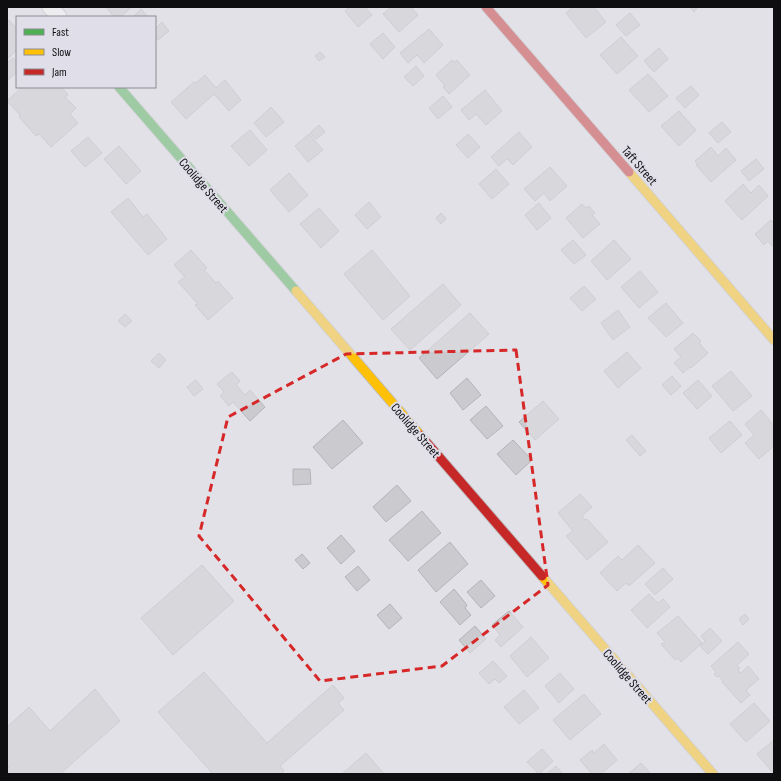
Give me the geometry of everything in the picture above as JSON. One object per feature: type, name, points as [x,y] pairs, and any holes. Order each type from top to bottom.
[{"type":"street","points":[[50,7],[57,16]]},
{"type":"street","name":"Taft Street","points":[[486,7],[774,340]]},
{"type":"street","name":"Coolidge Street","points":[[120,88],[713,774]]},
{"type":"highlighted area","points":[[516,350],[548,585],[442,666],[320,681],[199,536],[228,417],[346,354]]},
{"type":"building","points":[[106,7],[132,7],[121,16],[113,16]]},
{"type":"building","points":[[349,7],[365,7],[372,15],[358,27],[345,11]]},
{"type":"building","points":[[391,7],[411,7],[418,15],[399,32],[383,14]]},
{"type":"building","points":[[573,7],[594,7],[606,22],[586,38],[566,13]]},
{"type":"building","points":[[690,7],[698,7],[694,12]]},
{"type":"building","points":[[141,9],[147,16],[134,16]]},
{"type":"building","points":[[630,13],[640,25],[626,36],[616,25]]},
{"type":"building","points":[[9,20],[16,28],[16,51],[7,59],[7,22]]},
{"type":"building","points":[[162,22],[169,31],[158,40],[156,37],[156,28]]},
{"type":"building","points":[[429,29],[443,45],[424,63],[417,55],[408,63],[400,53]]},
{"type":"building","points":[[383,33],[395,47],[383,59],[370,44]]},
{"type":"building","points":[[621,37],[638,56],[617,74],[600,55]]},
{"type":"building","points":[[659,48],[668,59],[654,72],[644,61]]},
{"type":"building","points":[[320,52],[325,57],[319,61],[315,56]]},
{"type":"building","points":[[13,58],[16,61],[16,73],[8,80],[7,78],[7,63]]},
{"type":"building","points":[[452,60],[454,62],[457,60],[470,75],[449,94],[443,87],[445,86],[436,75]]},
{"type":"building","points":[[416,66],[424,76],[413,86],[404,77]]},
{"type":"building","points":[[648,74],[668,96],[649,112],[629,90]]},
{"type":"building","points":[[205,75],[216,88],[225,80],[241,100],[229,111],[214,94],[186,119],[171,102],[194,82],[196,83]]},
{"type":"building","points":[[691,86],[699,95],[685,108],[676,98]]},
{"type":"building","points":[[21,88],[63,88],[68,95],[65,97],[76,108],[70,114],[78,123],[51,147],[39,134],[36,136],[7,101]]},
{"type":"building","points":[[485,90],[502,111],[486,125],[476,114],[469,120],[461,110]]},
{"type":"building","points":[[443,96],[452,107],[438,119],[429,108]]},
{"type":"building","points":[[271,107],[284,122],[266,137],[254,123]]},
{"type":"building","points":[[679,111],[696,130],[679,146],[661,126]]},
{"type":"building","points":[[722,122],[731,132],[718,143],[709,133]]},
{"type":"building","points":[[319,125],[325,132],[316,139],[310,133]]},
{"type":"building","points":[[250,130],[267,150],[249,166],[231,146]]},
{"type":"building","points":[[519,132],[532,147],[513,165],[507,159],[499,166],[491,157]]},
{"type":"building","points":[[309,134],[323,150],[308,162],[295,146]]},
{"type":"building","points":[[468,134],[480,147],[468,158],[456,145]]},
{"type":"building","points":[[88,137],[102,153],[85,167],[71,151]]},
{"type":"building","points":[[119,146],[141,171],[126,184],[104,159]]},
{"type":"building","points":[[711,147],[718,156],[726,148],[736,160],[711,182],[696,165],[698,164],[695,161]]},
{"type":"building","points":[[756,159],[764,169],[749,181],[741,171]]},
{"type":"building","points":[[550,167],[567,186],[550,201],[544,193],[535,201],[524,189]]},
{"type":"building","points":[[496,169],[509,184],[492,199],[479,184]]},
{"type":"building","points":[[289,173],[308,195],[289,212],[270,190]]},
{"type":"building","points":[[743,184],[751,193],[759,185],[768,196],[742,220],[725,201]]},
{"type":"building","points":[[128,198],[143,217],[147,214],[167,239],[148,255],[111,212]]},
{"type":"building","points":[[369,202],[381,217],[367,229],[355,215]]},
{"type":"building","points":[[539,203],[551,218],[537,230],[525,215]]},
{"type":"building","points":[[582,204],[586,208],[589,206],[595,213],[592,215],[600,224],[583,238],[566,218]]},
{"type":"building","points":[[319,208],[339,231],[321,248],[300,224]]},
{"type":"building","points":[[441,213],[446,219],[441,224],[436,218]]},
{"type":"building","points":[[771,220],[774,224],[774,248],[768,241],[764,245],[755,234]]},
{"type":"building","points":[[573,240],[586,255],[574,264],[561,250]]},
{"type":"building","points":[[614,240],[631,259],[607,280],[591,261]]},
{"type":"building","points":[[191,250],[207,268],[204,270],[216,283],[218,281],[233,298],[208,320],[195,305],[198,304],[178,282],[185,277],[174,265]]},
{"type":"building","points":[[372,250],[410,296],[383,320],[344,274]]},
{"type":"building","points":[[640,271],[658,292],[639,308],[621,287]]},
{"type":"building","points":[[443,284],[461,305],[410,350],[391,329]]},
{"type":"building","points":[[584,286],[596,299],[582,311],[570,298]]},
{"type":"building","points":[[666,303],[683,323],[666,337],[648,318]]},
{"type":"building","points":[[618,310],[630,327],[613,340],[601,323]]},
{"type":"building","points":[[470,313],[489,334],[437,379],[419,358]]},
{"type":"building","points":[[125,314],[132,321],[125,327],[118,321]]},
{"type":"building","points":[[693,333],[701,341],[699,343],[708,353],[683,373],[674,363],[681,357],[674,349]]},
{"type":"building","points":[[627,352],[641,368],[618,388],[604,371]]},
{"type":"building","points":[[159,353],[166,360],[159,368],[151,361]]},
{"type":"building","points":[[731,371],[752,396],[733,411],[712,386]]},
{"type":"building","points":[[232,372],[240,381],[236,385],[245,395],[250,390],[265,407],[250,421],[233,402],[229,406],[220,396],[224,392],[217,384]]},
{"type":"building","points":[[672,376],[681,386],[671,395],[662,385]]},
{"type":"building","points":[[467,378],[481,395],[463,410],[450,393]]},
{"type":"building","points":[[196,380],[203,389],[194,396],[187,387]]},
{"type":"building","points":[[698,380],[712,396],[697,409],[683,393]]},
{"type":"building","points":[[543,401],[559,419],[535,440],[519,422]]},
{"type":"building","points":[[486,406],[503,426],[487,439],[470,420]]},
{"type":"building","points":[[761,410],[774,426],[774,446],[759,459],[745,443],[754,435],[745,424]]},
{"type":"building","points":[[343,420],[363,443],[332,469],[313,447]]},
{"type":"building","points":[[730,421],[742,435],[721,453],[709,438]]},
{"type":"building","points":[[632,435],[646,451],[640,456],[626,440]]},
{"type":"building","points":[[513,440],[532,460],[516,475],[497,454]]},
{"type":"building","points":[[293,469],[310,469],[311,484],[293,485]]},
{"type":"building","points":[[397,485],[411,501],[386,522],[373,507]]},
{"type":"building","points":[[580,494],[592,507],[582,516],[585,520],[587,519],[608,542],[587,560],[566,536],[573,531],[558,513]]},
{"type":"building","points":[[422,511],[441,533],[408,561],[389,540]]},
{"type":"building","points":[[341,535],[355,551],[341,564],[327,548]]},
{"type":"building","points":[[450,542],[468,564],[436,592],[418,570]]},
{"type":"building","points":[[638,545],[655,563],[629,586],[626,583],[617,591],[600,573],[618,556],[622,560]]},
{"type":"building","points":[[302,554],[310,563],[303,569],[295,560]]},
{"type":"building","points":[[202,565],[234,601],[173,655],[141,618]]},
{"type":"building","points":[[358,566],[370,580],[357,591],[345,577]]},
{"type":"building","points":[[663,568],[673,579],[655,595],[645,584]]},
{"type":"building","points":[[481,580],[495,596],[481,608],[467,592]]},
{"type":"building","points":[[454,589],[467,605],[465,608],[471,615],[460,625],[440,602]]},
{"type":"building","points":[[649,594],[658,603],[663,599],[670,607],[647,628],[631,610]]},
{"type":"building","points":[[390,604],[402,618],[389,629],[377,615]]},
{"type":"building","points":[[509,611],[523,627],[501,647],[495,640],[500,635],[492,625]]},
{"type":"building","points":[[745,614],[749,619],[743,625],[739,619]]},
{"type":"building","points":[[678,616],[702,643],[681,662],[678,658],[675,660],[661,644],[665,642],[657,633]]},
{"type":"building","points":[[475,626],[486,639],[470,653],[459,640]]},
{"type":"building","points":[[710,628],[722,641],[708,654],[700,646],[705,641],[701,636]]},
{"type":"building","points":[[531,637],[549,658],[527,677],[510,656]]},
{"type":"building","points":[[738,642],[749,654],[737,665],[740,668],[738,670],[741,673],[748,666],[759,679],[746,690],[750,695],[741,703],[722,682],[723,681],[719,676],[717,677],[714,674],[716,672],[711,666]]},
{"type":"building","points":[[493,661],[507,676],[499,683],[495,679],[489,684],[479,673]]},
{"type":"building","points":[[204,672],[267,743],[333,685],[344,698],[338,703],[344,710],[280,766],[284,771],[281,774],[213,774],[158,712]]},
{"type":"building","points":[[560,673],[574,689],[559,703],[545,686]]},
{"type":"building","points":[[95,689],[120,721],[60,774],[7,774],[7,769],[9,767],[7,765],[7,727],[29,707],[50,731]]},
{"type":"building","points":[[524,690],[539,708],[519,724],[504,707]]},
{"type":"building","points":[[584,694],[601,714],[570,740],[553,720]]},
{"type":"building","points":[[754,703],[770,721],[746,742],[730,724]]},
{"type":"building","points":[[774,740],[774,774],[757,754]]},
{"type":"building","points":[[604,744],[617,760],[601,774],[592,774],[580,760],[592,750],[594,753]]},
{"type":"building","points":[[542,749],[553,761],[539,774],[527,762]]},
{"type":"building","points":[[366,753],[384,774],[342,774]]},
{"type":"building","points":[[641,763],[651,774],[628,774]]},
{"type":"building","points":[[556,766],[563,774],[547,774]]},
{"type":"traffic: fast","points":[[120,88],[296,291]]},
{"type":"traffic: slow","points":[[629,172],[774,340]]},
{"type":"traffic: slow","points":[[296,291],[420,435]]},
{"type":"traffic: slow","points":[[542,576],[713,774]]},
{"type":"traffic: jam","points":[[486,7],[629,172]]},
{"type":"traffic: jam","points":[[420,435],[542,576]]}]
